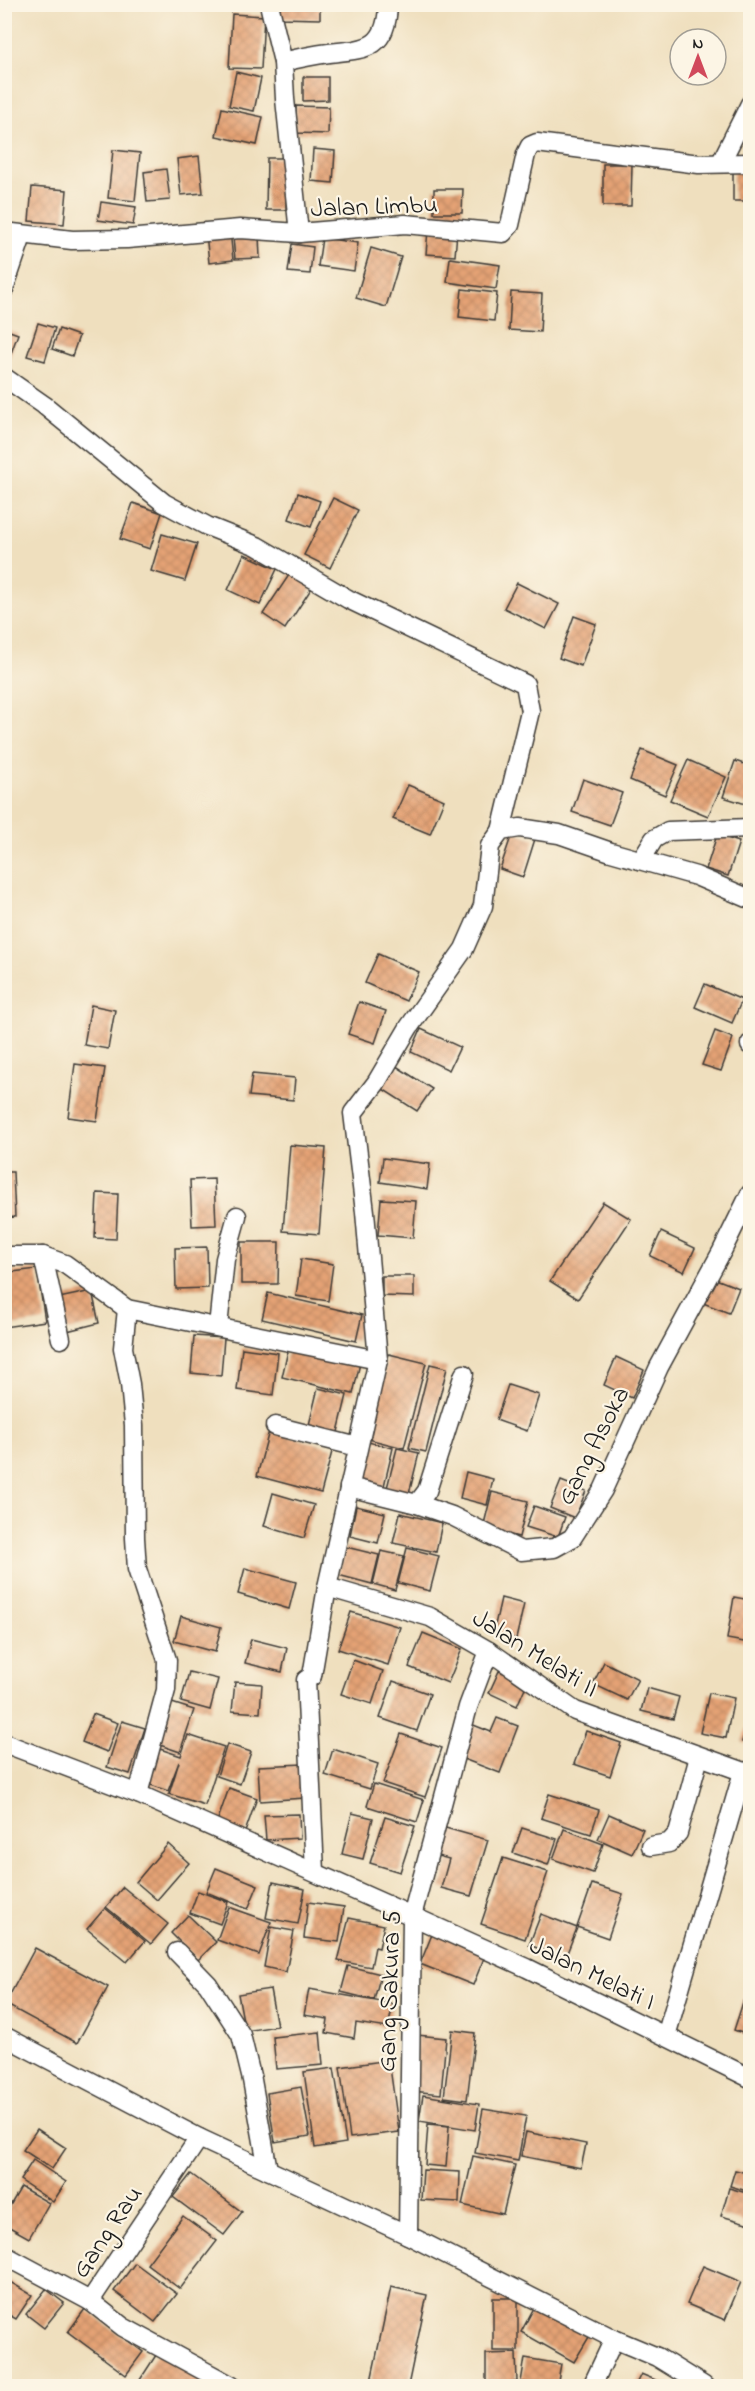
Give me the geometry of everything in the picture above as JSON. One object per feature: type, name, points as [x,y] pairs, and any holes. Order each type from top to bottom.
[{"type":"street","points":[[269,4],[283,62],[298,233]]},
{"type":"street","points":[[283,62],[305,56],[364,50],[380,38],[388,21],[388,4]]},
{"type":"street","points":[[721,162],[750,104]]},
{"type":"street","name":"Jalan Limbu","points":[[13,234],[72,240],[127,239],[240,230],[298,233],[405,224],[503,233],[510,225],[526,154],[530,146],[537,143],[699,164],[750,163]]},
{"type":"street","points":[[4,289],[13,234]]},
{"type":"street","points":[[4,377],[44,405],[164,503],[207,526],[257,546],[348,599],[525,684],[530,711],[501,831],[490,846],[483,906],[464,949],[409,1027],[376,1083],[353,1113],[365,1212],[378,1360],[327,1587],[312,1676],[306,1680],[315,1872]]},
{"type":"street","points":[[501,831],[520,828],[559,834],[611,852],[696,876],[750,899]]},
{"type":"street","points":[[641,860],[654,839],[668,831],[750,828]]},
{"type":"street","name":"Gang Asoka","points":[[349,1487],[417,1504],[452,1516],[521,1551],[554,1548],[572,1538],[603,1490],[659,1367],[750,1194]]},
{"type":"street","points":[[218,1327],[225,1259],[237,1216]]},
{"type":"street","points":[[4,1256],[43,1256],[65,1264],[127,1309],[378,1360]]},
{"type":"street","points":[[43,1256],[61,1339]]},
{"type":"street","points":[[127,1309],[123,1348],[130,1384],[134,1425],[133,1472],[137,1569],[167,1660],[166,1690],[138,1794]]},
{"type":"street","points":[[417,1504],[427,1491],[464,1374]]},
{"type":"street","points":[[275,1426],[357,1447]]},
{"type":"street","name":"Jalan Melati II","points":[[327,1587],[430,1617],[489,1651],[575,1710],[747,1773]]},
{"type":"street","name":"Gang Sakura 5","points":[[408,2235],[412,1916],[468,1707],[489,1651]]},
{"type":"street","name":"Jalan Melati I","points":[[4,1743],[138,1794],[315,1872],[527,1968],[750,2078]]},
{"type":"street","points":[[651,1846],[669,1843],[678,1833],[699,1757]]},
{"type":"street","points":[[666,2036],[747,1773]]},
{"type":"street","points":[[177,1952],[208,1984],[241,2036],[252,2080],[268,2170]]},
{"type":"street","points":[[4,2036],[199,2138],[408,2235],[614,2339],[657,2357],[704,2386]]},
{"type":"street","name":"Gang Rau","points":[[4,2255],[90,2301],[199,2138]]},
{"type":"street","points":[[90,2301],[123,2327],[232,2386]]},
{"type":"street","points":[[592,2386],[614,2339]]},
{"type":"building","points":[[278,4],[320,4],[320,19],[278,18]]},
{"type":"building","points":[[340,4],[366,4],[366,8],[340,8]]},
{"type":"building","points":[[232,14],[264,16],[261,69],[229,68]]},
{"type":"building","points":[[236,72],[261,78],[254,111],[229,106]]},
{"type":"building","points":[[303,77],[328,77],[328,100],[303,101]]},
{"type":"building","points":[[296,106],[329,107],[328,134],[295,133]]},
{"type":"building","points":[[222,108],[263,117],[257,145],[216,136]]},
{"type":"building","points":[[313,149],[335,151],[333,183],[311,181]]},
{"type":"building","points":[[113,150],[140,153],[135,201],[108,198]]},
{"type":"building","points":[[199,156],[203,193],[181,195],[177,159]]},
{"type":"building","points":[[267,158],[287,158],[286,210],[266,210]]},
{"type":"building","points":[[603,164],[632,164],[631,206],[603,206]]},
{"type":"building","points":[[733,165],[750,165],[750,201],[733,201]]},
{"type":"building","points":[[166,169],[170,200],[147,202],[144,172]]},
{"type":"building","points":[[32,187],[67,190],[64,224],[29,221]]},
{"type":"building","points":[[434,189],[463,189],[462,213],[434,213]]},
{"type":"building","points":[[101,202],[136,207],[133,225],[98,220]]},
{"type":"building","points":[[230,230],[233,260],[209,263],[206,233]]},
{"type":"building","points":[[428,230],[457,232],[455,256],[426,254]]},
{"type":"building","points":[[259,236],[260,258],[235,259],[233,237]]},
{"type":"building","points":[[322,238],[358,243],[354,271],[318,266]]},
{"type":"building","points":[[292,244],[313,247],[310,274],[288,272]]},
{"type":"building","points":[[371,248],[401,257],[386,307],[356,298]]},
{"type":"building","points":[[450,258],[500,265],[496,289],[447,282]]},
{"type":"building","points":[[462,289],[497,293],[494,321],[459,317]]},
{"type":"building","points":[[511,292],[542,294],[540,332],[509,330]]},
{"type":"building","points":[[38,323],[55,328],[45,361],[27,356]]},
{"type":"building","points":[[4,329],[18,334],[7,364],[4,363]]},
{"type":"building","points":[[59,329],[79,336],[72,356],[52,349]]},
{"type":"building","points":[[298,493],[320,501],[311,527],[289,519]]},
{"type":"building","points":[[333,498],[358,510],[330,568],[304,555]]},
{"type":"building","points":[[133,503],[162,513],[150,549],[120,539]]},
{"type":"building","points":[[162,534],[197,544],[185,581],[151,571]]},
{"type":"building","points":[[244,554],[277,569],[260,605],[228,590]]},
{"type":"building","points":[[291,572],[313,586],[285,629],[263,614]]},
{"type":"building","points":[[517,583],[559,604],[546,629],[504,608]]},
{"type":"building","points":[[574,616],[596,624],[581,666],[559,658]]},
{"type":"building","points":[[642,750],[678,765],[665,795],[630,780]]},
{"type":"building","points":[[688,760],[726,777],[708,816],[670,800]]},
{"type":"building","points":[[735,761],[750,766],[749,805],[723,797]]},
{"type":"building","points":[[583,779],[622,793],[610,825],[572,812]]},
{"type":"building","points":[[408,785],[444,800],[430,834],[393,819]]},
{"type":"building","points":[[513,831],[535,839],[523,877],[500,869]]},
{"type":"building","points":[[717,835],[739,842],[728,876],[706,869]]},
{"type":"building","points":[[378,954],[419,972],[406,1001],[365,983]]},
{"type":"building","points":[[705,984],[742,1000],[732,1023],[695,1007]]},
{"type":"building","points":[[359,1002],[386,1011],[375,1043],[348,1034]]},
{"type":"building","points":[[91,1005],[115,1010],[108,1049],[84,1045]]},
{"type":"building","points":[[421,1029],[460,1047],[449,1070],[411,1052]]},
{"type":"building","points":[[715,1031],[733,1038],[721,1071],[702,1065]]},
{"type":"building","points":[[75,1064],[105,1068],[97,1121],[68,1117]]},
{"type":"building","points":[[393,1064],[432,1089],[417,1111],[378,1086]]},
{"type":"building","points":[[252,1074],[295,1078],[293,1100],[249,1096]]},
{"type":"building","points":[[290,1145],[326,1148],[319,1234],[283,1231]]},
{"type":"building","points":[[383,1158],[430,1164],[427,1189],[380,1182]]},
{"type":"building","points":[[4,1172],[13,1172],[15,1217],[4,1218]]},
{"type":"building","points":[[214,1179],[216,1225],[192,1226],[190,1180]]},
{"type":"building","points":[[97,1193],[118,1194],[116,1239],[95,1238]]},
{"type":"building","points":[[381,1199],[416,1201],[413,1238],[378,1235]]},
{"type":"building","points":[[603,1202],[631,1219],[578,1299],[550,1281]]},
{"type":"building","points":[[661,1232],[695,1248],[684,1272],[650,1256]]},
{"type":"building","points":[[241,1242],[279,1242],[278,1284],[241,1284]]},
{"type":"building","points":[[207,1247],[208,1288],[176,1289],[175,1248]]},
{"type":"building","points":[[301,1259],[333,1264],[328,1301],[296,1296]]},
{"type":"building","points":[[37,1269],[45,1321],[4,1327],[4,1273]]},
{"type":"building","points":[[382,1276],[414,1276],[414,1297],[382,1296]]},
{"type":"building","points":[[708,1276],[739,1288],[729,1313],[698,1301]]},
{"type":"building","points":[[92,1291],[99,1323],[67,1331],[59,1298]]},
{"type":"building","points":[[268,1293],[362,1315],[356,1341],[262,1319]]},
{"type":"building","points":[[194,1336],[224,1338],[221,1376],[191,1373]]},
{"type":"building","points":[[289,1346],[360,1363],[353,1394],[282,1377]]},
{"type":"building","points":[[242,1348],[278,1353],[273,1395],[237,1390]]},
{"type":"building","points":[[389,1354],[426,1363],[404,1448],[368,1439]]},
{"type":"building","points":[[616,1357],[644,1370],[632,1398],[604,1385]]},
{"type":"building","points":[[430,1364],[447,1368],[426,1452],[409,1448]]},
{"type":"building","points":[[508,1385],[539,1395],[527,1431],[496,1420]]},
{"type":"building","points":[[318,1388],[347,1395],[337,1436],[308,1429]]},
{"type":"building","points":[[269,1431],[333,1448],[321,1493],[257,1476]]},
{"type":"building","points":[[368,1442],[393,1448],[384,1486],[359,1481]]},
{"type":"building","points":[[397,1448],[419,1453],[409,1494],[387,1488]]},
{"type":"building","points":[[466,1472],[493,1479],[487,1505],[460,1498]]},
{"type":"building","points":[[561,1481],[586,1491],[575,1518],[550,1508]]},
{"type":"building","points":[[492,1492],[528,1501],[519,1537],[483,1528]]},
{"type":"building","points":[[273,1493],[314,1505],[304,1538],[264,1526]]},
{"type":"building","points":[[356,1506],[385,1513],[378,1543],[350,1536]]},
{"type":"building","points":[[534,1506],[565,1517],[558,1537],[526,1527]]},
{"type":"building","points":[[400,1513],[442,1523],[436,1552],[393,1543]]},
{"type":"building","points":[[346,1547],[379,1555],[372,1584],[338,1575]]},
{"type":"building","points":[[407,1548],[439,1556],[430,1591],[398,1583]]},
{"type":"building","points":[[381,1551],[404,1556],[395,1590],[373,1584]]},
{"type":"building","points":[[245,1568],[296,1582],[289,1609],[238,1594]]},
{"type":"building","points":[[734,1597],[750,1600],[750,1643],[727,1639]]},
{"type":"building","points":[[501,1598],[524,1604],[516,1639],[493,1634]]},
{"type":"building","points":[[351,1612],[400,1627],[388,1665],[338,1649]]},
{"type":"building","points":[[181,1616],[221,1627],[215,1652],[174,1641]]},
{"type":"building","points":[[423,1633],[462,1649],[448,1683],[409,1667]]},
{"type":"building","points":[[251,1639],[287,1648],[282,1672],[245,1663]]},
{"type":"building","points":[[353,1660],[383,1671],[372,1704],[341,1694]]},
{"type":"building","points":[[604,1662],[638,1679],[627,1700],[593,1684]]},
{"type":"building","points":[[499,1671],[527,1683],[517,1706],[489,1693]]},
{"type":"building","points":[[189,1672],[218,1679],[210,1710],[181,1702]]},
{"type":"building","points":[[393,1681],[430,1694],[417,1731],[380,1718]]},
{"type":"building","points":[[235,1682],[262,1684],[260,1713],[232,1711]]},
{"type":"building","points":[[647,1688],[679,1697],[673,1719],[641,1711]]},
{"type":"building","points":[[709,1693],[734,1698],[726,1738],[700,1733]]},
{"type":"building","points":[[172,1703],[194,1710],[180,1752],[157,1744]]},
{"type":"building","points":[[93,1714],[118,1723],[107,1752],[82,1742]]},
{"type":"building","points":[[750,1716],[750,1744],[742,1742]]},
{"type":"building","points":[[497,1718],[518,1726],[500,1773],[458,1757],[471,1724],[491,1732]]},
{"type":"building","points":[[122,1721],[145,1728],[130,1774],[107,1767]]},
{"type":"building","points":[[586,1731],[621,1743],[610,1776],[574,1764]]},
{"type":"building","points":[[401,1734],[442,1748],[425,1797],[383,1783]]},
{"type":"building","points":[[188,1735],[224,1747],[205,1805],[169,1794],[179,1762],[168,1791],[148,1784],[160,1749],[181,1756]]},
{"type":"building","points":[[227,1744],[251,1752],[240,1784],[217,1776]]},
{"type":"building","points":[[333,1749],[378,1764],[370,1789],[325,1775]]},
{"type":"building","points":[[304,1764],[305,1798],[260,1801],[258,1766]]},
{"type":"building","points":[[374,1784],[424,1800],[417,1822],[367,1806]]},
{"type":"building","points":[[229,1788],[257,1798],[244,1835],[216,1825]]},
{"type":"building","points":[[549,1794],[599,1810],[591,1834],[541,1818]]},
{"type":"building","points":[[352,1813],[373,1818],[363,1859],[342,1854]]},
{"type":"building","points":[[299,1814],[300,1838],[266,1840],[264,1815]]},
{"type":"building","points":[[609,1814],[643,1829],[632,1854],[598,1839]]},
{"type":"building","points":[[385,1817],[415,1826],[400,1872],[370,1863]]},
{"type":"building","points":[[442,1827],[488,1840],[471,1896],[441,1888],[449,1859],[434,1855]]},
{"type":"building","points":[[522,1828],[557,1839],[548,1865],[513,1853]]},
{"type":"building","points":[[564,1829],[603,1844],[593,1873],[553,1859]]},
{"type":"building","points":[[168,1844],[189,1863],[157,1900],[136,1882]]},
{"type":"building","points":[[503,1858],[548,1872],[525,1939],[481,1924]]},
{"type":"building","points":[[216,1868],[258,1885],[248,1909],[206,1892]]},
{"type":"building","points":[[273,1882],[305,1889],[298,1924],[266,1918]]},
{"type":"building","points":[[592,1884],[623,1894],[608,1938],[577,1927]]},
{"type":"building","points":[[123,1887],[168,1924],[151,1944],[106,1907]]},
{"type":"building","points":[[198,1891],[228,1902],[220,1924],[190,1913]]},
{"type":"building","points":[[308,1902],[344,1907],[339,1942],[304,1938]]},
{"type":"building","points":[[229,1907],[271,1922],[259,1955],[217,1940]]},
{"type":"building","points":[[105,1908],[145,1941],[127,1962],[87,1929]]},
{"type":"building","points":[[541,1914],[577,1928],[565,1958],[529,1945]]},
{"type":"building","points":[[188,1915],[216,1942],[198,1960],[171,1933]]},
{"type":"building","points":[[349,1918],[384,1925],[379,1948],[375,1947],[371,1967],[338,1961]]},
{"type":"building","points":[[271,1927],[294,1931],[286,1972],[264,1967]]},
{"type":"building","points":[[433,1932],[486,1953],[473,1985],[420,1964]]},
{"type":"building","points":[[35,1948],[108,1987],[77,2043],[5,2004]]},
{"type":"building","points":[[348,1966],[381,1974],[374,2000],[341,1992]]},
{"type":"building","points":[[270,1989],[277,2026],[245,2031],[238,1994]]},
{"type":"building","points":[[309,1989],[393,2004],[388,2028],[356,2023],[354,2038],[326,2033],[328,2019],[304,2015]]},
{"type":"building","points":[[746,1993],[750,1994],[750,2036],[734,2030]]},
{"type":"building","points":[[452,2030],[475,2033],[467,2100],[444,2097]]},
{"type":"building","points":[[320,2032],[323,2065],[276,2069],[273,2037]]},
{"type":"building","points":[[417,2035],[446,2038],[441,2094],[412,2091]]},
{"type":"building","points":[[389,2060],[399,2132],[350,2138],[340,2067]]},
{"type":"building","points":[[334,2068],[346,2143],[315,2148],[304,2072]]},
{"type":"building","points":[[301,2087],[310,2136],[275,2142],[267,2093]]},
{"type":"building","points":[[423,2095],[479,2104],[475,2130],[419,2121]]},
{"type":"building","points":[[483,2109],[526,2116],[518,2161],[475,2153]]},
{"type":"building","points":[[428,2124],[449,2126],[446,2167],[425,2165]]},
{"type":"building","points":[[37,2129],[66,2148],[52,2169],[23,2150]]},
{"type":"building","points":[[526,2132],[586,2144],[581,2168],[521,2156]]},
{"type":"building","points":[[473,2156],[515,2165],[503,2214],[462,2205]]},
{"type":"building","points":[[33,2160],[66,2182],[53,2202],[20,2180]]},
{"type":"building","points":[[750,2163],[750,2192],[730,2186],[735,2170],[747,2173]]},
{"type":"building","points":[[423,2170],[460,2172],[459,2202],[421,2200]]},
{"type":"building","points":[[191,2174],[242,2212],[224,2235],[173,2197]]},
{"type":"building","points":[[21,2187],[49,2203],[29,2238],[4,2224],[4,2216]]},
{"type":"building","points":[[729,2188],[750,2194],[750,2224],[721,2216]]},
{"type":"building","points":[[183,2216],[217,2241],[180,2289],[147,2264]]},
{"type":"building","points":[[135,2263],[177,2294],[155,2322],[114,2291]]},
{"type":"building","points":[[703,2266],[741,2282],[725,2320],[687,2304]]},
{"type":"building","points":[[10,2282],[32,2295],[16,2319],[4,2312],[4,2290]]},
{"type":"building","points":[[391,2287],[427,2295],[408,2386],[370,2386]]},
{"type":"building","points":[[46,2289],[64,2303],[44,2328],[26,2314]]},
{"type":"building","points":[[493,2298],[518,2298],[518,2351],[493,2351]]},
{"type":"building","points":[[535,2306],[589,2337],[574,2362],[521,2332]]},
{"type":"building","points":[[85,2309],[143,2352],[126,2375],[68,2332]]},
{"type":"building","points":[[158,2352],[212,2386],[136,2386]]},
{"type":"building","points":[[516,2353],[517,2382],[486,2382],[486,2354]]},
{"type":"building","points":[[525,2358],[561,2364],[557,2386],[521,2382]]},
{"type":"building","points":[[641,2374],[670,2386],[635,2386]]}]
